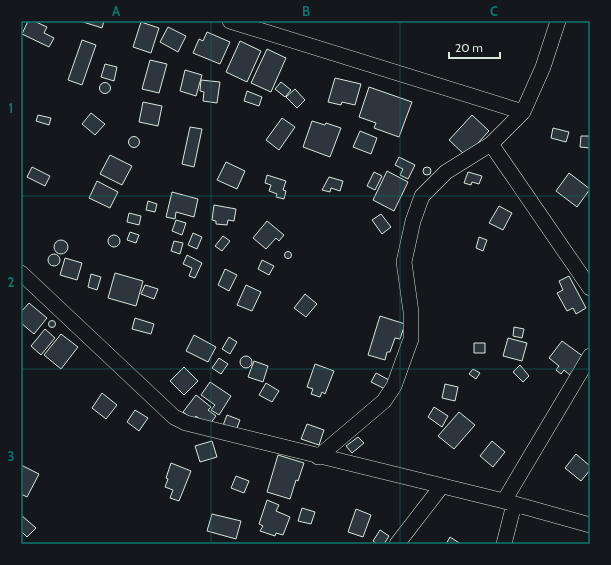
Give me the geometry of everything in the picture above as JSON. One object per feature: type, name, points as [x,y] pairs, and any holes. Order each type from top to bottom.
[{"type":"street","points":[[230,21],[523,112]]},
{"type":"street","points":[[318,457],[384,401],[394,386],[411,338],[411,312],[404,262],[413,221],[422,196],[446,172],[491,144],[523,112],[543,67],[558,21]]},
{"type":"street","points":[[491,144],[590,288]]},
{"type":"street","points":[[21,273],[174,417],[186,423],[318,457],[509,503],[590,525]]},
{"type":"street","points":[[504,544],[509,503],[590,356]]},
{"type":"street","points":[[397,544],[441,487]]},
{"type":"building","points":[[28,21],[34,21],[47,27],[44,33],[54,38],[49,47],[22,34]]},
{"type":"building","points":[[80,21],[104,21],[102,28]]},
{"type":"building","points":[[141,22],[159,28],[151,53],[133,47]]},
{"type":"building","points":[[168,27],[186,36],[178,52],[160,42]]},
{"type":"building","points":[[207,32],[230,42],[220,64],[193,53],[199,39],[203,41]]},
{"type":"building","points":[[82,40],[96,45],[82,85],[68,80]]},
{"type":"building","points":[[240,41],[261,51],[247,82],[226,72]]},
{"type":"building","points":[[267,49],[286,58],[271,92],[251,83]]},
{"type":"building","points":[[150,60],[167,64],[159,93],[142,89]]},
{"type":"building","points":[[105,64],[117,67],[114,81],[101,77]]},
{"type":"building","points":[[185,70],[202,75],[196,96],[180,91]]},
{"type":"building","points":[[335,78],[361,84],[355,105],[342,102],[341,105],[328,102]]},
{"type":"building","points":[[201,80],[220,82],[217,103],[203,101],[204,92],[200,91]]},
{"type":"building","points":[[281,82],[291,90],[285,97],[275,89]]},
{"type":"building","points":[[103,83],[107,83],[109,84],[109,92],[103,93],[100,90],[100,86]]},
{"type":"building","points":[[369,87],[412,102],[399,137],[374,128],[376,123],[359,117]]},
{"type":"building","points":[[295,89],[305,100],[297,108],[286,97]]},
{"type":"building","points":[[247,91],[262,97],[259,106],[244,101]]},
{"type":"building","points":[[143,102],[162,106],[158,126],[139,122]]},
{"type":"building","points":[[91,113],[105,124],[95,135],[82,124]]},
{"type":"building","points":[[38,115],[51,118],[49,125],[36,121]]},
{"type":"building","points":[[472,115],[489,131],[466,156],[449,140]]},
{"type":"building","points":[[282,118],[295,127],[279,150],[266,140]]},
{"type":"building","points":[[312,121],[325,125],[326,123],[341,128],[330,157],[303,147]]},
{"type":"building","points":[[190,127],[202,129],[194,167],[182,164]]},
{"type":"building","points":[[553,128],[569,132],[566,142],[551,138]]},
{"type":"building","points":[[360,131],[377,138],[371,154],[353,147]]},
{"type":"building","points":[[134,136],[138,138],[140,142],[138,146],[134,148],[130,146],[128,142],[130,138]]},
{"type":"building","points":[[581,136],[590,136],[590,148],[580,147]]},
{"type":"building","points":[[110,155],[132,166],[122,185],[100,174]]},
{"type":"building","points":[[399,157],[415,165],[408,179],[400,175],[403,169],[395,165]]},
{"type":"building","points":[[226,162],[245,171],[237,189],[217,180]]},
{"type":"building","points":[[32,167],[50,176],[45,186],[27,177]]},
{"type":"building","points":[[425,167],[429,167],[431,171],[429,175],[425,175],[423,173],[423,169]]},
{"type":"building","points":[[387,171],[408,182],[394,211],[373,200]]},
{"type":"building","points":[[374,172],[382,176],[375,190],[367,186]]},
{"type":"building","points":[[468,172],[482,176],[479,184],[472,182],[471,185],[464,183]]},
{"type":"building","points":[[569,173],[590,189],[577,207],[556,191]]},
{"type":"building","points":[[267,175],[286,181],[283,190],[286,191],[284,199],[276,197],[277,194],[269,191],[271,185],[265,183]]},
{"type":"building","points":[[329,177],[343,181],[340,191],[331,188],[330,192],[322,190]]},
{"type":"building","points":[[97,181],[118,192],[110,208],[89,198]]},
{"type":"building","points":[[172,192],[198,199],[194,217],[176,212],[175,219],[166,217]]},
{"type":"building","points":[[148,201],[157,204],[155,212],[146,210]]},
{"type":"building","points":[[214,205],[236,209],[234,221],[228,220],[227,225],[216,224],[216,221],[212,220]]},
{"type":"building","points":[[499,206],[512,213],[503,230],[489,223]]},
{"type":"building","points":[[129,213],[141,216],[139,225],[127,222]]},
{"type":"building","points":[[381,214],[391,227],[382,234],[372,220]]},
{"type":"building","points":[[176,220],[186,223],[182,235],[172,231]]},
{"type":"building","points":[[267,221],[284,235],[279,241],[276,238],[266,249],[253,238]]},
{"type":"building","points":[[130,232],[139,235],[136,243],[127,240]]},
{"type":"building","points":[[193,233],[202,237],[197,249],[188,245]]},
{"type":"building","points":[[112,235],[116,235],[120,241],[116,247],[112,247],[108,243],[108,239]]},
{"type":"building","points":[[223,236],[230,241],[222,251],[215,246]]},
{"type":"building","points":[[479,237],[487,240],[483,251],[476,248]]},
{"type":"building","points":[[61,240],[66,242],[68,247],[66,252],[61,254],[56,252],[54,247],[56,242]]},
{"type":"building","points":[[174,241],[183,243],[180,254],[171,251]]},
{"type":"building","points":[[288,251],[291,252],[291,258],[288,259],[285,258],[284,255],[285,252]]},
{"type":"building","points":[[54,254],[58,256],[60,260],[58,264],[54,266],[50,264],[48,260],[50,256]]},
{"type":"building","points":[[187,255],[202,263],[195,278],[189,276],[192,268],[183,264]]},
{"type":"building","points":[[65,258],[82,263],[77,280],[60,275]]},
{"type":"building","points":[[262,260],[274,266],[269,275],[258,269]]},
{"type":"building","points":[[225,269],[237,275],[229,291],[218,285]]},
{"type":"building","points":[[115,273],[143,281],[136,306],[108,298]]},
{"type":"building","points":[[91,274],[101,277],[97,290],[88,287]]},
{"type":"building","points":[[569,276],[586,308],[576,314],[573,308],[567,311],[557,293],[563,290],[559,281]]},
{"type":"building","points":[[145,285],[158,289],[154,299],[141,294]]},
{"type":"building","points":[[246,285],[261,292],[252,311],[237,305]]},
{"type":"building","points":[[305,294],[317,304],[306,317],[294,308]]},
{"type":"building","points":[[29,303],[47,318],[34,334],[21,323],[21,312]]},
{"type":"building","points":[[380,316],[405,324],[400,339],[395,338],[390,352],[387,352],[385,360],[368,355]]},
{"type":"building","points":[[135,318],[154,324],[151,334],[132,329]]},
{"type":"building","points":[[52,320],[55,321],[55,327],[52,328],[49,327],[48,324],[49,321]]},
{"type":"building","points":[[514,327],[524,329],[522,338],[513,336]]},
{"type":"building","points":[[45,329],[55,338],[41,355],[31,346]]},
{"type":"building","points":[[61,334],[78,347],[61,369],[44,355]]},
{"type":"building","points":[[194,335],[216,347],[208,362],[186,351]]},
{"type":"building","points":[[229,337],[237,342],[230,354],[222,349]]},
{"type":"building","points":[[508,338],[527,343],[522,361],[503,356]]},
{"type":"building","points":[[562,341],[584,357],[571,376],[564,370],[561,374],[556,370],[559,366],[549,358]]},
{"type":"building","points":[[474,343],[485,343],[485,353],[474,353]]},
{"type":"building","points":[[244,356],[248,356],[252,362],[248,368],[244,368],[240,364],[240,360]]},
{"type":"building","points":[[219,358],[228,364],[221,374],[212,368]]},
{"type":"building","points":[[254,361],[268,366],[263,382],[248,377]]},
{"type":"building","points":[[315,364],[334,371],[325,394],[322,392],[320,397],[311,394],[313,389],[307,387]]},
{"type":"building","points":[[520,365],[529,376],[523,382],[513,372]]},
{"type":"building","points":[[184,367],[198,381],[184,395],[170,381]]},
{"type":"building","points":[[473,369],[480,373],[476,379],[469,374]]},
{"type":"building","points":[[376,373],[389,380],[385,389],[371,382]]},
{"type":"building","points":[[210,382],[231,396],[219,415],[211,410],[215,405],[201,395]]},
{"type":"building","points":[[266,383],[279,391],[272,402],[259,395]]},
{"type":"building","points":[[445,384],[458,387],[455,401],[442,398]]},
{"type":"building","points":[[102,393],[117,405],[106,419],[92,408]]},
{"type":"building","points":[[196,395],[211,407],[208,410],[216,416],[208,426],[196,416],[193,420],[183,412]]},
{"type":"building","points":[[434,407],[448,416],[442,427],[428,417]]},
{"type":"building","points":[[135,410],[148,418],[139,431],[127,422]]},
{"type":"building","points":[[459,412],[475,425],[454,449],[438,436]]},
{"type":"building","points":[[227,415],[240,420],[235,433],[222,428]]},
{"type":"building","points":[[307,424],[324,430],[319,445],[301,439]]},
{"type":"building","points":[[358,437],[364,443],[352,453],[346,446]]},
{"type":"building","points":[[212,441],[217,457],[200,462],[195,446]]},
{"type":"building","points":[[492,441],[505,452],[493,467],[480,456]]},
{"type":"building","points":[[576,454],[590,466],[590,470],[581,481],[565,468]]},
{"type":"building","points":[[278,455],[304,463],[298,481],[296,480],[290,499],[267,492]]},
{"type":"building","points":[[171,463],[191,471],[179,501],[170,498],[173,490],[165,487],[168,479],[166,478]]},
{"type":"building","points":[[21,465],[39,474],[27,497],[21,494]]},
{"type":"building","points":[[236,476],[249,481],[244,493],[231,488]]},
{"type":"building","points":[[267,500],[279,505],[276,511],[290,517],[283,535],[276,533],[275,536],[260,531],[263,526],[259,524]]},
{"type":"building","points":[[302,508],[315,512],[311,524],[298,521]]},
{"type":"building","points":[[356,509],[371,515],[363,537],[348,532]]},
{"type":"building","points":[[212,514],[241,521],[236,539],[207,531]]},
{"type":"building","points":[[21,515],[36,528],[27,537],[21,531]]},
{"type":"building","points":[[380,530],[389,536],[384,544],[377,544],[373,541]]},
{"type":"building","points":[[450,537],[461,544],[446,544]]}]
